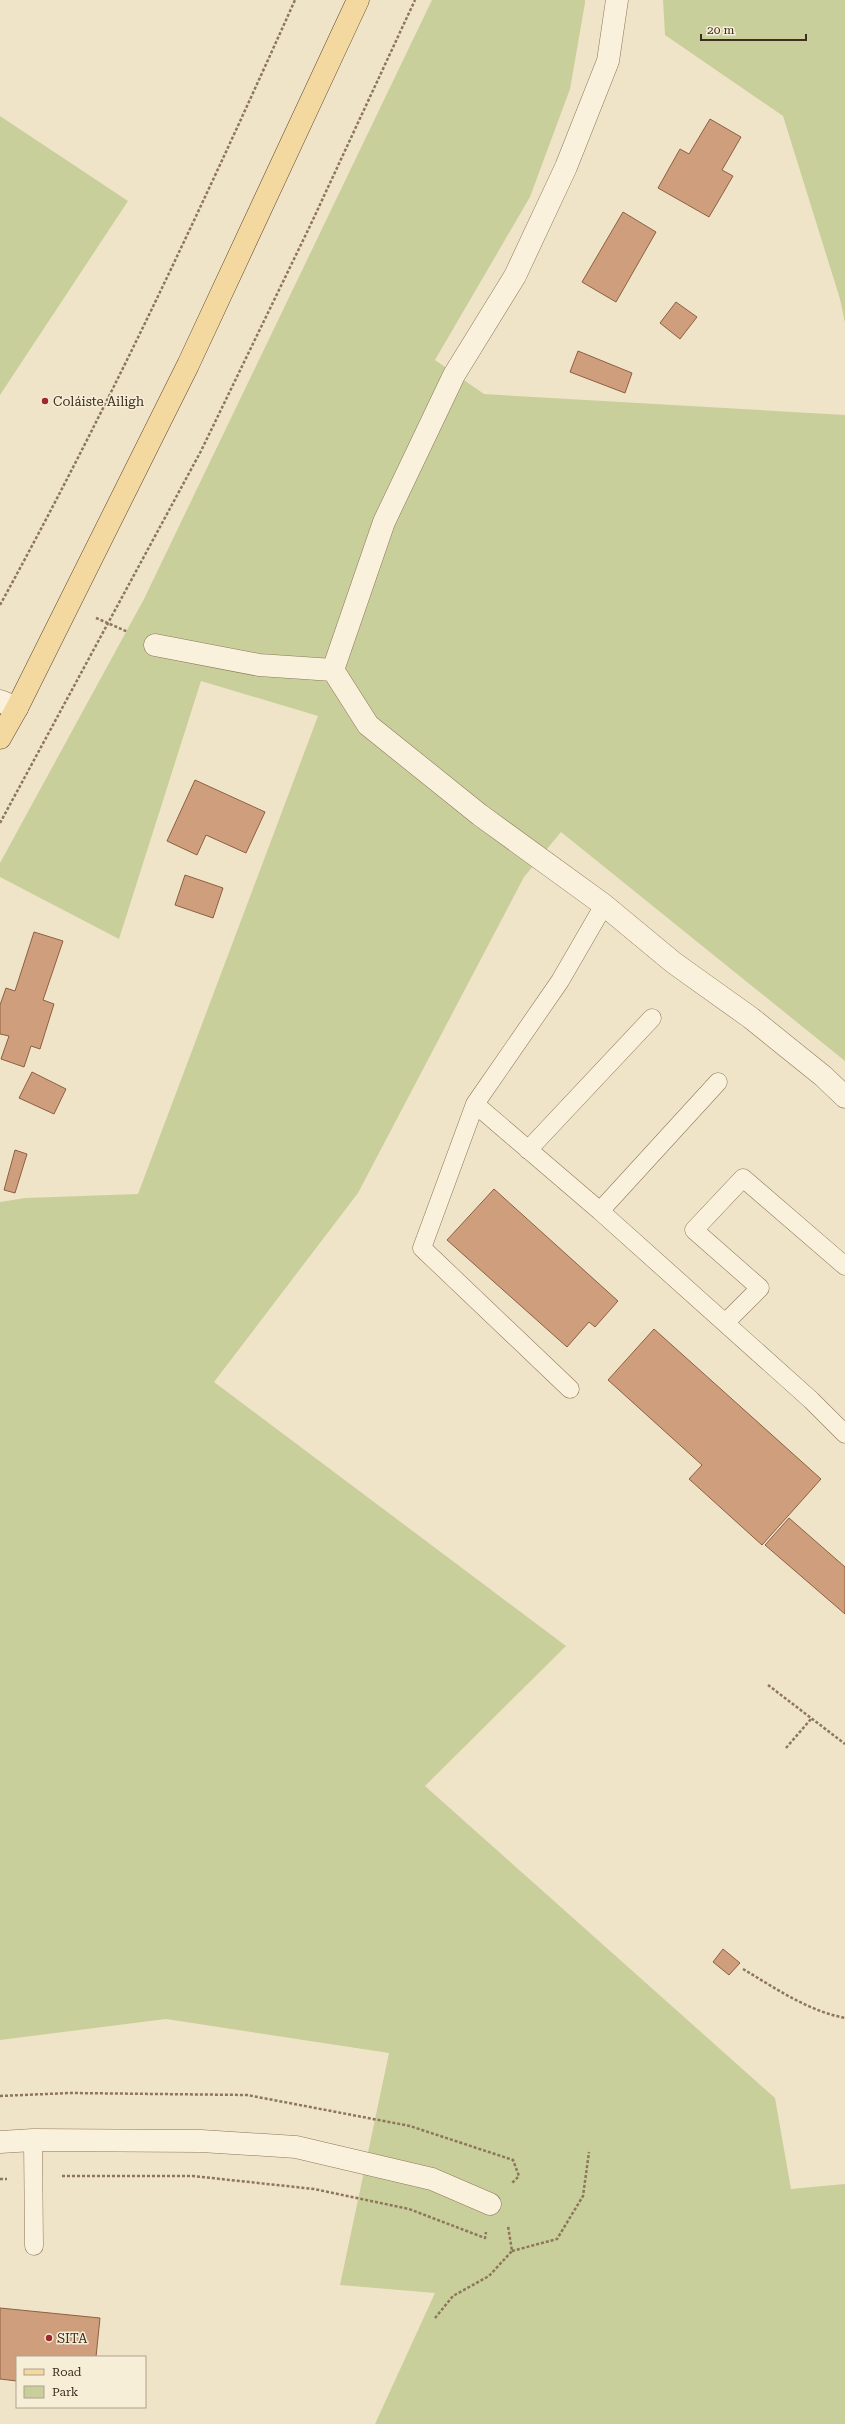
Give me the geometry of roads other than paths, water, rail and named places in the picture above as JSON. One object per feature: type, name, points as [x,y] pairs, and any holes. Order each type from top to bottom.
[{"type":"main road","points":[[0,738],[9,705],[68,605],[188,365],[358,0]]},
{"type":"street","points":[[333,670],[384,522],[454,375],[515,276],[566,167],[608,61],[617,0]]},
{"type":"street","points":[[156,645],[259,665],[333,670]]},
{"type":"street","points":[[333,670],[368,725],[480,815],[604,905],[674,963],[751,1018],[823,1076],[845,1097]]},
{"type":"street","points":[[0,2142],[33,2140],[201,2141],[296,2147],[432,2179],[490,2204]]},
{"type":"lane","points":[[570,1389],[422,1248],[475,1104],[560,981],[604,905]]},
{"type":"lane","points":[[528,1150],[652,1018]]},
{"type":"lane","points":[[600,1211],[718,1082]]},
{"type":"lane","points":[[475,1104],[600,1211],[811,1400],[845,1434]]},
{"type":"lane","points":[[725,1323],[760,1288],[694,1230],[743,1178],[845,1266]]},
{"type":"lane","points":[[33,2140],[32,2177],[34,2246]]},
{"type":"place","name":"Coláiste Ailigh","points":[[45,401]]},
{"type":"place","name":"SITA","points":[[49,2338]]}]
